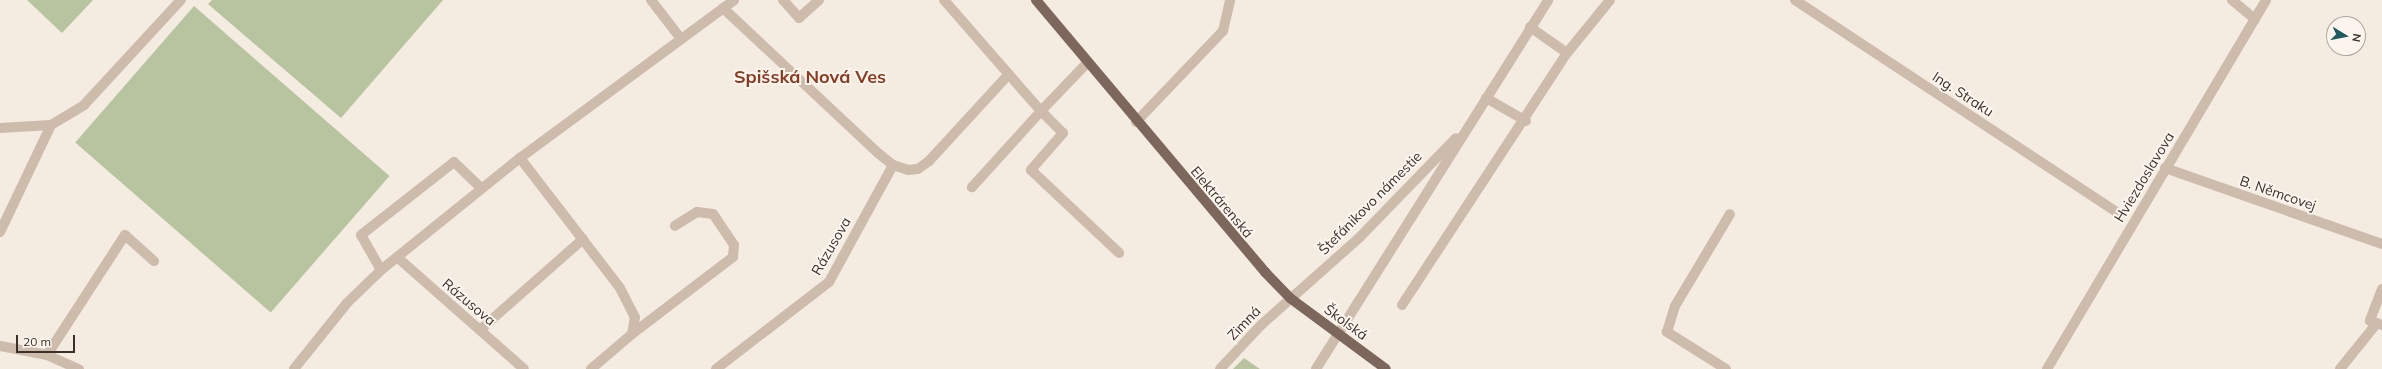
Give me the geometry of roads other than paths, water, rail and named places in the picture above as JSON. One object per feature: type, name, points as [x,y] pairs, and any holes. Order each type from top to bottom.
[{"type":"main road","name":"Elektrárenská","points":[[1036,0],[1136,122],[1290,298]]},
{"type":"main road","name":"Školská","points":[[1290,298],[1386,369]]},
{"type":"street","points":[[0,128],[51,125],[84,105],[182,0]]},
{"type":"street","points":[[651,0],[681,39]]},
{"type":"street","points":[[294,369],[347,303],[381,270],[520,158],[734,0]]},
{"type":"street","points":[[782,0],[799,18],[819,0]]},
{"type":"street","points":[[944,0],[1041,111],[1063,133],[1031,170],[1119,253]]},
{"type":"street","points":[[1136,122],[1223,31],[1230,0]]},
{"type":"street","name":"Štefánikovo námestie","points":[[1316,369],[1548,0]]},
{"type":"street","points":[[1402,305],[1526,121],[1567,53],[1610,0]]},
{"type":"street","name":"Ing. Straku","points":[[1795,0],[2116,212]]},
{"type":"street","points":[[2232,0],[2255,19]]},
{"type":"street","name":"Hviezdoslavova","points":[[2047,369],[2266,0]]},
{"type":"street","points":[[723,8],[893,166],[908,170],[922,166],[1009,74]]},
{"type":"street","points":[[1530,27],[1567,53]]},
{"type":"street","points":[[972,187],[1087,63]]},
{"type":"street","points":[[1486,98],[1526,121]]},
{"type":"street","points":[[0,232],[51,125]]},
{"type":"street","name":"Štefánikovo námestie","points":[[1290,298],[1359,238],[1468,125]]},
{"type":"street","points":[[520,158],[582,239],[626,300],[635,317],[632,334]]},
{"type":"street","points":[[381,270],[361,235],[454,162],[481,188]]},
{"type":"street","name":"Rázusova","points":[[716,369],[829,282],[893,166]]},
{"type":"street","name":"B. Němcovej","points":[[2165,168],[2382,244]]},
{"type":"street","points":[[590,369],[632,334],[732,257],[734,245],[713,214],[698,212],[675,226]]},
{"type":"street","points":[[1726,369],[1667,332],[1675,306],[1730,214]]},
{"type":"street","points":[[47,355],[125,234],[154,261]]},
{"type":"street","points":[[481,329],[582,239]]},
{"type":"street","name":"Rázusova","points":[[397,257],[481,329],[524,369]]},
{"type":"street","points":[[2340,369],[2380,324],[2370,321],[2382,289]]},
{"type":"street","name":"Zimná","points":[[1220,369],[1290,298]]},
{"type":"street","points":[[0,346],[47,355],[79,369]]},
{"type":"district","name":"Spišská Nová Ves","points":[[810,77]]}]
